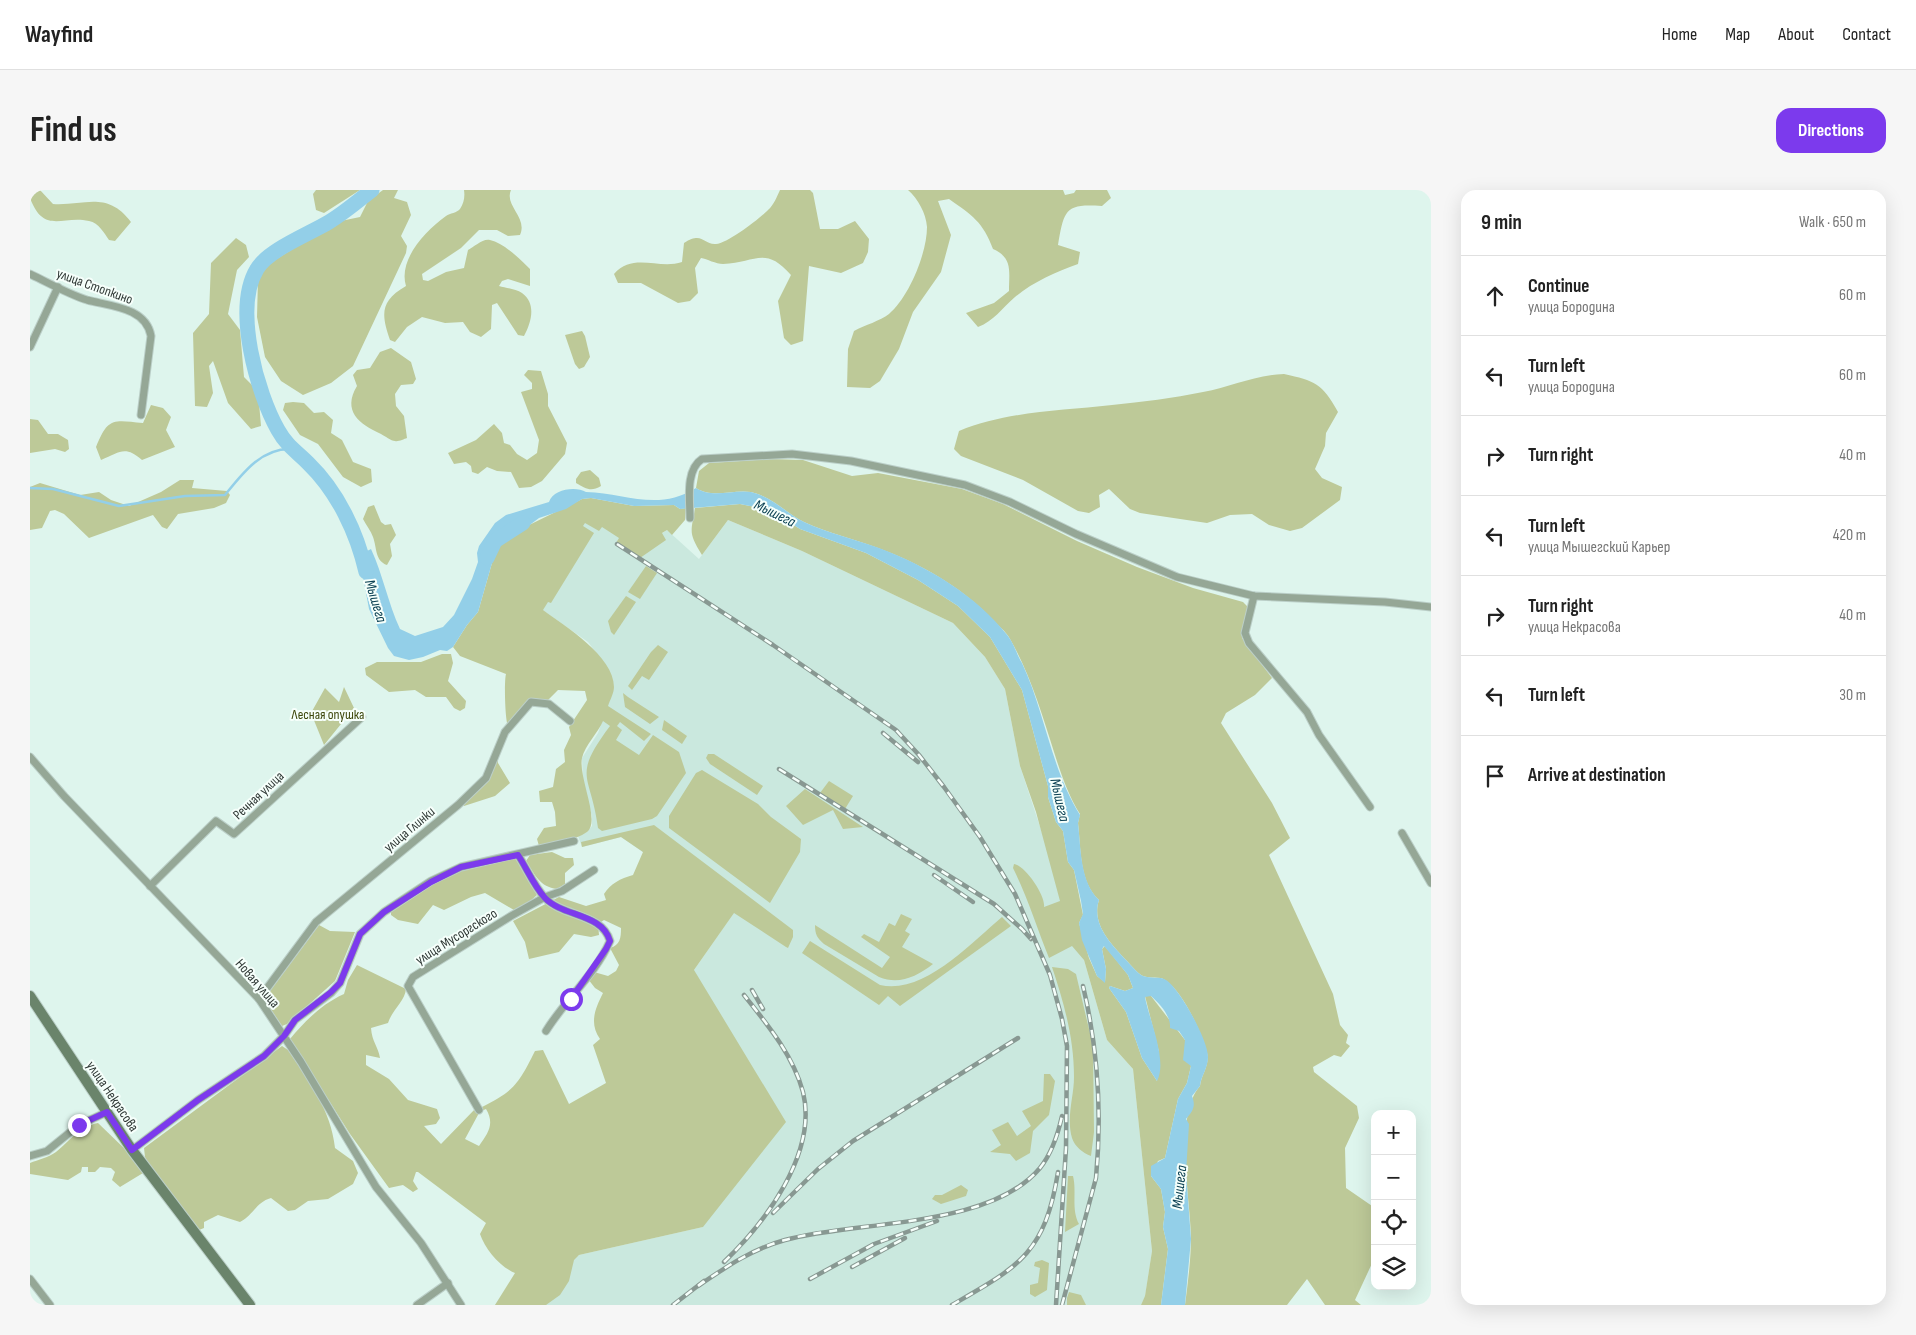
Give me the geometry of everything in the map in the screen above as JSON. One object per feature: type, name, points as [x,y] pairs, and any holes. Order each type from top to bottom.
[{"type":"main road","name":"улица Некрасова","points":[[30,996],[132,1150],[250,1305]]},
{"type":"street","name":"улица Стопкино","points":[[30,274],[88,300],[110,303],[135,314],[150,329],[151,336],[141,415]]},
{"type":"street","points":[[30,347],[58,287]]},
{"type":"street","points":[[690,518],[691,480],[696,463],[710,457],[792,454],[851,461],[965,485],[1010,502],[1076,534],[1177,577],[1254,596],[1385,602],[1431,607]]},
{"type":"street","points":[[1254,596],[1245,633],[1249,643],[1307,712],[1320,735],[1370,807]]},
{"type":"street","name":"улица Глинки","points":[[259,999],[316,922],[458,805],[486,778],[505,732],[531,702],[549,704],[570,721]]},
{"type":"street","name":"Речная улица","points":[[150,886],[216,821],[234,834],[362,717]]},
{"type":"street","name":"Новая улица","points":[[30,757],[150,886],[259,999],[284,1036],[376,1187],[421,1243],[461,1305]]},
{"type":"street","points":[[1402,833],[1431,883]]},
{"type":"street","points":[[132,1150],[198,1100],[264,1056],[284,1036],[295,1020],[340,983],[360,934],[384,912],[431,882],[461,867],[574,841]]},
{"type":"street","points":[[518,855],[545,897],[557,907],[602,928],[610,941],[571,999],[560,1009],[546,1031]]},
{"type":"street","name":"улица Мусоргского","points":[[479,1110],[408,986],[413,977],[545,897],[562,892],[594,870]]},
{"type":"street","points":[[30,1156],[47,1151],[79,1125],[107,1112]]},
{"type":"street","points":[[30,1279],[50,1305]]},
{"type":"street","points":[[417,1305],[448,1283]]},
{"type":"shaded area","points":[[596,518],[649,542],[667,530],[699,559],[728,520],[802,551],[953,623],[985,657],[1005,689],[1020,766],[1084,960],[1107,1040],[1133,1069],[1152,1251],[1145,1297],[1141,1305],[495,1305],[504,1292],[541,1289],[579,1255],[703,1227],[694,970],[733,914],[621,837],[582,847],[578,836],[587,832],[592,826],[592,816],[583,786],[582,758],[598,733],[614,687],[604,663],[588,642],[524,597],[585,521]]},
{"type":"green space","points":[[40,190],[53,204],[95,202],[113,206],[131,222],[115,241],[109,240],[93,222],[48,220],[35,209],[30,198],[33,192]]},
{"type":"green space","points":[[316,190],[360,190],[324,213],[316,210],[313,194]]},
{"type":"green space","points":[[383,190],[398,190],[394,198],[407,202],[411,215],[401,236],[407,246],[406,253],[353,366],[331,383],[303,395],[281,381],[265,357],[257,317],[258,279],[267,265],[336,222],[360,217],[368,201]]},
{"type":"green space","points":[[464,190],[511,190],[511,201],[521,223],[520,235],[508,236],[497,230],[479,230],[461,248],[422,274],[423,280],[428,281],[446,272],[464,268],[468,250],[484,240],[495,242],[512,252],[530,269],[530,286],[508,279],[502,281],[499,286],[517,290],[527,297],[530,303],[531,314],[527,331],[524,336],[518,335],[497,303],[492,305],[491,329],[481,337],[470,332],[463,322],[445,323],[422,317],[407,327],[395,342],[390,340],[385,323],[385,309],[391,297],[406,286],[406,266],[410,256],[422,238],[438,222],[460,209],[464,200]]},
{"type":"green space","points":[[780,190],[810,190],[813,193],[820,229],[838,229],[855,221],[869,239],[868,252],[863,263],[841,273],[809,266],[803,341],[791,345],[784,338],[778,301],[791,275],[774,260],[759,258],[723,264],[701,258],[695,268],[698,293],[690,301],[678,303],[641,283],[618,283],[614,274],[621,267],[629,264],[673,264],[682,262],[684,243],[695,238],[712,244],[728,240],[768,210],[774,203]]},
{"type":"green space","points":[[908,190],[1063,190],[1065,195],[1074,193],[1076,190],[1107,190],[1111,198],[1102,206],[1090,205],[1073,208],[1065,216],[1058,245],[1080,252],[1078,264],[1053,274],[1029,287],[1015,297],[993,318],[978,327],[966,313],[994,303],[1009,291],[1007,261],[993,249],[985,232],[976,220],[949,199],[938,201],[951,235],[941,272],[913,312],[899,349],[880,381],[870,388],[847,387],[848,349],[854,331],[889,314],[896,306],[916,274],[924,249],[927,227],[925,217],[921,207]]},
{"type":"green space","points":[[236,238],[246,245],[249,257],[237,270],[228,314],[240,330],[244,377],[258,391],[261,426],[251,429],[228,403],[213,361],[209,366],[213,393],[207,407],[195,406],[193,333],[209,314],[211,263]]},
{"type":"green space","points":[[582,331],[590,357],[584,367],[579,369],[575,364],[565,335]]},
{"type":"green space","points":[[391,348],[411,362],[416,379],[413,384],[401,385],[395,394],[396,406],[404,416],[407,438],[399,441],[392,440],[366,426],[355,416],[351,403],[357,386],[353,375],[357,370],[370,368],[380,352]]},
{"type":"green space","points":[[528,370],[541,371],[548,394],[548,406],[567,443],[565,454],[542,481],[531,487],[519,488],[511,472],[497,471],[487,467],[478,474],[472,472],[471,466],[466,462],[454,464],[448,453],[476,440],[494,424],[502,433],[504,443],[510,445],[517,454],[527,460],[537,453],[539,440],[521,392],[532,389],[532,383],[524,375]]},
{"type":"green space","points":[[1284,374],[1310,381],[1317,385],[1327,395],[1338,412],[1326,433],[1325,446],[1315,469],[1322,478],[1342,487],[1340,500],[1302,528],[1290,531],[1269,525],[1252,514],[1230,515],[1207,523],[1140,513],[1130,509],[1109,489],[1099,495],[1100,507],[1089,513],[1078,511],[1023,480],[961,456],[954,449],[959,431],[996,419],[1169,398]]},
{"type":"green space","points":[[285,403],[304,403],[314,413],[324,412],[333,420],[331,433],[342,440],[353,462],[371,469],[372,482],[361,487],[343,477],[318,444],[300,435],[283,410]]},
{"type":"green space","points":[[151,405],[163,408],[171,417],[166,430],[175,447],[142,460],[136,455],[122,451],[101,460],[96,447],[108,425],[118,421],[143,423]]},
{"type":"green space","points":[[30,419],[38,420],[48,434],[58,434],[68,440],[69,449],[65,452],[55,449],[30,453]]},
{"type":"green space","points":[[770,459],[803,460],[852,476],[878,473],[962,489],[1003,504],[1077,541],[1137,567],[1193,588],[1243,602],[1248,607],[1242,638],[1272,678],[1255,695],[1226,713],[1221,723],[1272,803],[1290,838],[1269,855],[1333,994],[1340,1025],[1348,1035],[1346,1043],[1350,1046],[1341,1057],[1334,1055],[1313,1067],[1314,1072],[1357,1106],[1359,1118],[1345,1148],[1346,1188],[1371,1205],[1371,1266],[1355,1300],[1361,1305],[1325,1305],[1307,1279],[1287,1305],[1185,1305],[1191,1236],[1185,1136],[1187,1116],[1192,1099],[1200,1086],[1208,1057],[1207,1053],[1196,1024],[1178,993],[1163,979],[1146,977],[1139,973],[1114,947],[1100,925],[1097,909],[1099,900],[1092,893],[1082,864],[1078,823],[1080,814],[1065,784],[1024,666],[1010,639],[966,595],[924,568],[878,548],[804,522],[759,494],[744,491],[709,493],[696,488],[699,471],[709,463]]},
{"type":"green space","points":[[590,470],[599,478],[601,486],[594,489],[583,487],[576,483],[576,479],[581,472]]},
{"type":"green space","points":[[180,480],[194,480],[192,488],[227,491],[230,495],[226,503],[214,508],[178,514],[167,529],[162,527],[153,515],[89,538],[64,514],[55,510],[50,511],[42,528],[30,530],[30,487],[40,483],[80,495],[99,492],[111,500],[129,506],[161,492]]},
{"type":"green space","points":[[591,498],[634,506],[674,505],[680,509],[686,508],[685,520],[672,535],[667,530],[662,533],[666,540],[640,558],[616,543],[619,538],[602,527],[599,531],[585,523],[583,526],[594,533],[551,603],[548,602],[543,610],[587,643],[606,664],[612,675],[614,687],[608,706],[651,734],[644,741],[620,722],[617,726],[622,730],[616,740],[639,755],[653,735],[679,752],[686,773],[657,816],[652,819],[602,831],[598,828],[588,785],[587,767],[598,743],[610,726],[603,721],[582,758],[583,776],[591,809],[591,826],[587,832],[576,838],[539,846],[537,839],[544,828],[556,826],[552,802],[540,802],[539,791],[553,787],[556,769],[565,762],[564,750],[571,735],[569,727],[587,700],[585,691],[558,690],[547,701],[535,699],[529,702],[508,726],[505,700],[506,674],[460,656],[453,647],[478,612],[496,549],[495,541],[498,536],[523,528],[582,499]]},
{"type":"green space","points":[[740,504],[755,507],[774,517],[786,520],[800,529],[866,553],[918,580],[958,606],[990,637],[1022,690],[1048,786],[1048,797],[1056,822],[1063,831],[1068,862],[1074,870],[1083,915],[1079,923],[1089,958],[1097,976],[1105,982],[1106,969],[1102,949],[1105,946],[1128,975],[1133,988],[1125,991],[1110,986],[1109,988],[1126,1012],[1142,1058],[1157,1081],[1159,1052],[1145,996],[1151,996],[1185,1040],[1191,1066],[1187,1083],[1178,1099],[1165,1158],[1158,1161],[1151,1176],[1161,1189],[1165,1212],[1163,1227],[1168,1249],[1161,1305],[1141,1305],[1145,1296],[1152,1251],[1133,1069],[1107,1040],[1084,960],[1072,946],[1049,958],[1013,868],[1014,864],[1019,866],[1029,875],[1042,896],[1044,907],[1060,901],[1036,812],[1020,766],[1005,689],[985,657],[953,623],[802,551],[728,520],[702,555],[694,541],[692,532],[695,508]]},
{"type":"green space","points":[[374,505],[381,522],[385,525],[391,524],[396,535],[390,544],[392,556],[387,565],[378,557],[372,535],[363,519],[368,507]]},
{"type":"green space","points":[[646,566],[657,573],[640,599],[628,592]]},
{"type":"green space","points":[[626,596],[636,602],[614,635],[611,632],[608,621]]},
{"type":"green space","points":[[658,645],[668,652],[649,680],[642,676],[632,690],[628,686],[651,652]]},
{"type":"green space","points":[[442,654],[451,654],[453,663],[448,681],[466,701],[465,708],[460,711],[454,708],[446,697],[426,697],[415,690],[389,692],[366,675],[365,668],[377,662],[421,662]]},
{"type":"green space","name":"Лесная опушка","points":[[344,687],[354,708],[324,745],[311,713],[325,688],[339,702]]},
{"type":"green space","points":[[623,693],[659,717],[650,724],[625,707]]},
{"type":"green space","points":[[664,720],[687,736],[682,744],[662,730]]},
{"type":"green space","points":[[708,754],[714,754],[763,786],[757,795],[710,764],[706,758]]},
{"type":"green space","points":[[497,755],[498,763],[510,783],[495,796],[464,806],[464,801],[487,779]]},
{"type":"green space","points":[[702,770],[758,804],[771,817],[801,839],[800,852],[770,903],[669,828],[669,816],[696,773]]},
{"type":"green space","points":[[829,781],[853,796],[845,809],[820,793]]},
{"type":"green space","points":[[805,789],[863,827],[843,829],[833,810],[803,825],[786,806]]},
{"type":"green space","points":[[654,825],[793,930],[793,937],[788,948],[734,913],[694,970],[786,1122],[703,1227],[579,1255],[574,1260],[569,1281],[560,1295],[546,1305],[495,1305],[515,1273],[499,1262],[485,1246],[480,1234],[486,1223],[418,1172],[416,1172],[413,1181],[418,1189],[413,1192],[403,1185],[389,1188],[350,1134],[290,1039],[315,1013],[344,994],[348,980],[357,965],[406,989],[403,998],[388,1023],[371,1028],[380,1058],[366,1055],[366,1065],[389,1079],[408,1100],[437,1109],[440,1118],[436,1124],[424,1126],[441,1144],[475,1109],[479,1113],[465,1139],[479,1146],[488,1133],[490,1124],[489,1114],[486,1109],[479,1112],[480,1108],[501,1097],[514,1086],[535,1051],[543,1050],[569,1104],[606,1083],[593,1045],[600,1039],[595,1027],[594,1016],[603,993],[595,988],[588,979],[594,972],[608,976],[616,971],[619,965],[610,948],[619,941],[621,928],[604,920],[598,924],[599,935],[591,937],[574,934],[559,952],[529,959],[525,942],[513,921],[559,897],[586,906],[606,900],[604,894],[613,884],[633,875],[643,852],[621,837],[582,847],[581,842]]},
{"type":"green space","points":[[552,852],[565,858],[573,858],[574,865],[565,873],[565,884],[557,889],[542,883],[526,861],[530,855]]},
{"type":"green space","points":[[506,859],[516,859],[537,895],[527,904],[514,910],[485,893],[471,897],[444,910],[433,905],[418,924],[398,920],[391,915],[391,912],[438,881],[464,869]]},
{"type":"green space","points":[[901,914],[912,919],[905,931],[910,934],[902,947],[933,964],[914,976],[900,980],[879,977],[824,944],[818,938],[815,931],[815,925],[882,968],[890,957],[861,937],[864,934],[879,942],[889,923],[895,926]]},
{"type":"green space","points":[[1002,917],[1011,926],[900,1006],[888,996],[879,1005],[802,953],[810,941],[880,985],[897,986],[930,975],[961,953]]},
{"type":"green space","points":[[319,925],[330,931],[355,932],[335,981],[287,1024],[282,1026],[264,999]]},
{"type":"green space","points":[[1052,967],[1068,969],[1076,974],[1093,1046],[1094,1132],[1091,1156],[1077,1147],[1070,1130],[1074,1063],[1064,1007]]},
{"type":"green space","points":[[282,1046],[288,1050],[318,1096],[329,1121],[335,1148],[353,1161],[358,1173],[353,1184],[328,1199],[308,1201],[295,1210],[288,1211],[271,1198],[262,1203],[240,1222],[218,1215],[204,1222],[204,1228],[199,1230],[149,1165],[145,1157],[144,1148]]},
{"type":"green space","points":[[1044,1074],[1050,1074],[1055,1081],[1049,1115],[1033,1131],[1030,1153],[1016,1161],[1010,1154],[990,1152],[1001,1145],[992,1130],[1008,1122],[1017,1136],[1031,1126],[1022,1111],[1043,1101]]},
{"type":"green space","points":[[98,1123],[128,1152],[143,1173],[120,1187],[112,1180],[115,1172],[111,1168],[100,1167],[95,1172],[88,1172],[88,1167],[82,1167],[81,1172],[68,1180],[30,1174],[30,1163],[53,1154],[75,1134]]},
{"type":"green space","points":[[1068,1176],[1073,1176],[1075,1212],[1079,1224],[1065,1232]]},
{"type":"green space","points":[[961,1185],[968,1190],[966,1196],[941,1204],[932,1199],[935,1195],[942,1195]]},
{"type":"green space","points":[[1042,1260],[1049,1263],[1047,1290],[1035,1297],[1030,1294],[1030,1285],[1038,1283],[1040,1268],[1034,1266],[1035,1262]]},
{"type":"green space","points":[[1069,1292],[1081,1295],[1086,1305],[1067,1305]]},
{"type":"water","points":[[696,488],[709,493],[744,491],[759,494],[804,522],[897,555],[932,573],[966,595],[995,621],[1010,639],[1030,682],[1062,779],[1080,815],[1078,823],[1082,864],[1088,884],[1099,900],[1097,909],[1100,925],[1114,947],[1139,973],[1146,977],[1164,979],[1172,985],[1192,1016],[1207,1049],[1207,1065],[1200,1086],[1192,1096],[1193,1108],[1186,1119],[1189,1124],[1186,1173],[1191,1239],[1185,1305],[1161,1305],[1168,1249],[1163,1227],[1165,1212],[1161,1189],[1151,1176],[1151,1166],[1165,1158],[1178,1099],[1187,1083],[1191,1066],[1183,1060],[1185,1040],[1179,1031],[1170,1028],[1169,1019],[1158,1003],[1151,996],[1145,997],[1159,1051],[1160,1073],[1157,1081],[1142,1058],[1126,1012],[1109,988],[1110,986],[1125,991],[1133,988],[1128,975],[1104,946],[1102,949],[1106,969],[1105,983],[1097,976],[1082,940],[1079,923],[1083,914],[1074,870],[1068,862],[1063,831],[1056,822],[1048,797],[1048,786],[1022,690],[990,637],[958,606],[918,580],[866,553],[800,529],[786,520],[774,517],[755,507],[740,504],[680,509],[674,505],[634,506],[591,498],[582,499],[566,509],[539,518],[515,536],[503,535],[496,540],[496,549],[478,612],[453,647],[447,651],[440,650],[409,660],[394,656],[388,648],[369,609],[359,555],[371,549],[400,629],[415,636],[443,627],[454,615],[472,579],[478,562],[477,553],[479,546],[495,523],[506,515],[549,502],[555,494],[571,489],[655,500],[682,495]]},
{"type":"waterway","name":"Мышега","points":[[366,572],[352,528],[337,500],[319,474],[285,440],[270,414],[262,395],[251,350],[247,305],[250,286],[262,262],[279,249],[335,218],[372,190]]},
{"type":"waterway","points":[[30,488],[53,489],[119,506],[185,496],[225,495],[245,471],[261,458],[270,453],[291,449]]},
{"type":"waterway","name":"Мышега","points":[[487,558],[495,541],[523,523]]},
{"type":"railway","points":[[617,544],[773,645],[896,730],[944,787],[980,837],[1015,894],[1050,975],[1067,1046],[1066,1148],[1056,1305]]},
{"type":"railway","points":[[883,733],[918,762]]},
{"type":"railway","points":[[779,769],[994,904],[1031,939]]},
{"type":"railway","points":[[934,875],[973,902]]},
{"type":"railway","points":[[1062,1305],[1096,1178],[1098,1154],[1099,1130],[1095,1058],[1083,986]]},
{"type":"railway","points":[[752,990],[763,1009]]},
{"type":"railway","points":[[724,1262],[756,1228],[784,1185],[803,1139],[806,1115],[803,1092],[793,1065],[762,1017],[744,995]]},
{"type":"railway","points":[[773,1213],[818,1169],[853,1141],[1018,1038]]},
{"type":"railway","points":[[698,1286],[729,1265],[761,1248],[785,1240],[920,1219],[956,1212],[989,1202],[1017,1188],[1040,1168],[1054,1143],[1062,1116]]},
{"type":"railway","points":[[952,1305],[995,1280],[1025,1255],[1036,1240],[1045,1222],[1058,1172]]},
{"type":"railway","points":[[810,1279],[874,1244],[937,1221]]},
{"type":"railway","points":[[852,1267],[905,1238]]},
{"type":"railway","points":[[673,1305],[704,1281]]},
{"type":"route","points":[[79,1125],[107,1112],[132,1150],[198,1100],[264,1056],[284,1036],[295,1020],[340,983],[360,934],[384,912],[431,882],[461,867],[479,862],[518,855],[545,897],[557,907],[592,921],[608,934],[610,941],[606,949],[571,999]]}]
